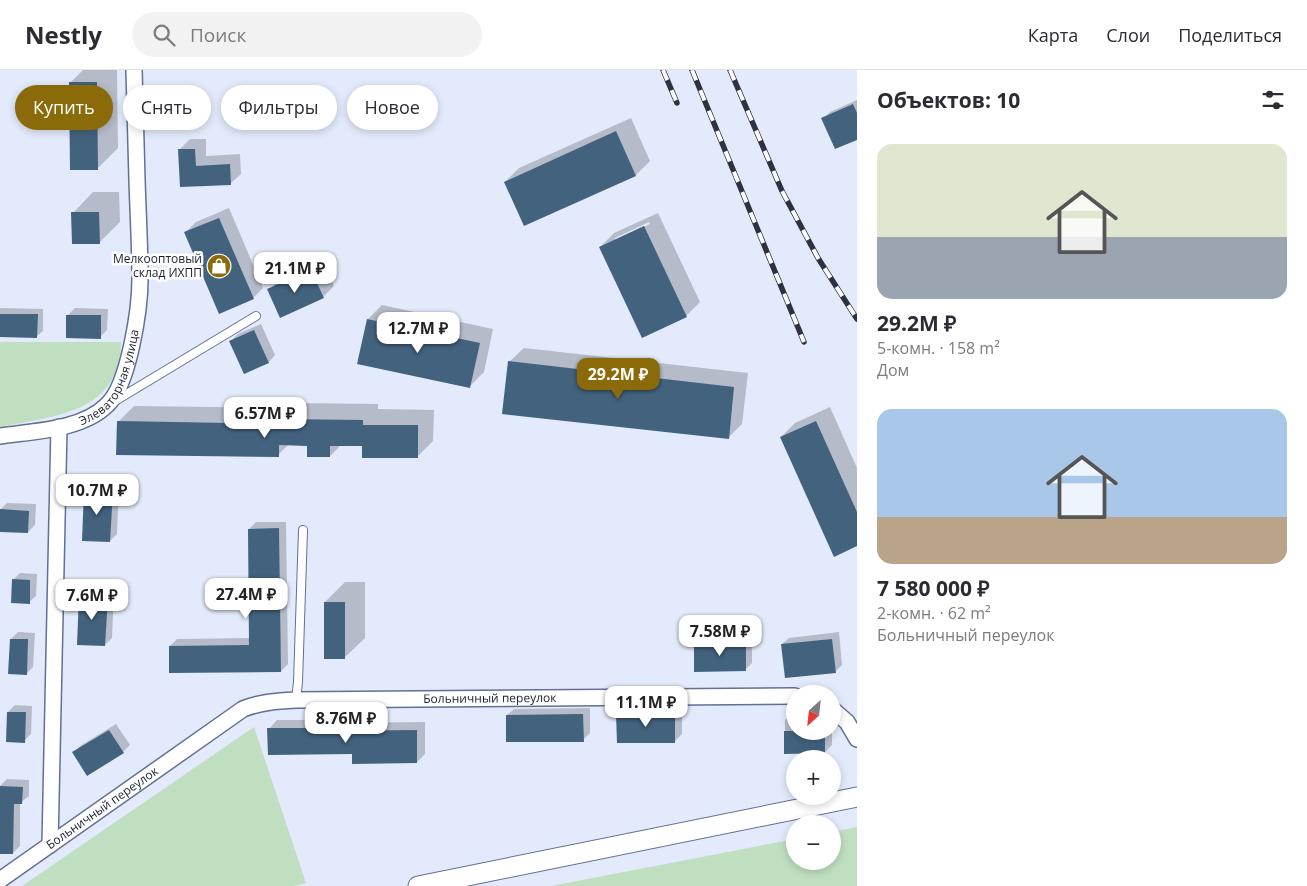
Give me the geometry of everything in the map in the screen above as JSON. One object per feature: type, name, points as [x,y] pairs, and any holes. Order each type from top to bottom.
[{"type":"street","name":"Элеваторная улица","points":[[50,845],[59,427],[76,424],[94,416],[109,404],[119,388],[126,370],[134,334],[140,281],[134,70]]},
{"type":"street","points":[[0,436],[59,427]]},
{"type":"street","name":"Больничный переулок","points":[[0,880],[243,709],[270,701],[786,696]]},
{"type":"street","points":[[841,717],[847,722],[857,739]]},
{"type":"street","points":[[418,886],[857,797]]},
{"type":"lane","points":[[109,404],[256,316]]},
{"type":"lane","points":[[296,700],[303,530]]},
{"type":"green space","points":[[0,342],[121,342],[118,366],[109,384],[96,398],[80,407],[61,414],[0,427]]},
{"type":"green space","points":[[254,727],[306,883],[294,886],[22,886]]},
{"type":"green space","points":[[857,827],[857,886],[551,886],[786,841],[786,870],[841,870],[841,830]]},
{"type":"building","points":[[69,82],[97,82],[97,85],[69,85]]},
{"type":"building","points":[[853,104],[857,113],[857,140],[835,149],[821,118]]},
{"type":"building","points":[[70,130],[98,130],[98,170],[70,170]]},
{"type":"building","points":[[616,131],[636,176],[524,226],[504,182]]},
{"type":"building","points":[[178,149],[195,149],[196,166],[230,164],[231,185],[180,187]]},
{"type":"building","points":[[71,212],[99,212],[100,244],[72,244]]},
{"type":"building","points":[[219,218],[254,299],[219,314],[184,232]]},
{"type":"building","points":[[644,226],[687,317],[642,338],[599,247]]},
{"type":"building","points":[[311,270],[324,298],[280,318],[267,289]]},
{"type":"building","points":[[0,314],[38,314],[37,338],[0,337]]},
{"type":"building","points":[[66,315],[101,315],[101,339],[66,338]]},
{"type":"building","points":[[367,319],[480,343],[470,388],[357,364]]},
{"type":"building","points":[[254,330],[269,363],[244,374],[229,341]]},
{"type":"building","points":[[508,361],[734,387],[729,439],[502,414]]},
{"type":"building","points":[[279,419],[363,420],[363,425],[418,425],[418,458],[362,458],[362,446],[330,446],[330,457],[307,457],[307,446],[279,445],[279,457],[116,455],[117,421],[279,424]]},
{"type":"building","points":[[816,421],[857,512],[857,546],[834,557],[780,437]]},
{"type":"building","points":[[84,490],[113,491],[110,542],[82,541]]},
{"type":"building","points":[[0,509],[29,511],[28,533],[0,532]]},
{"type":"building","points":[[279,528],[281,672],[169,673],[169,646],[249,645],[248,529]]},
{"type":"building","points":[[12,579],[30,580],[30,604],[11,603]]},
{"type":"building","points":[[79,596],[108,597],[105,646],[77,645]]},
{"type":"building","points":[[324,602],[345,602],[345,659],[324,659]]},
{"type":"building","points":[[10,639],[28,639],[27,675],[8,674]]},
{"type":"building","points":[[832,639],[836,673],[785,678],[781,644]]},
{"type":"building","points":[[694,643],[746,643],[746,671],[694,672]]},
{"type":"building","points":[[7,712],[26,712],[25,743],[6,742]]},
{"type":"building","points":[[583,714],[584,742],[506,742],[506,715]]},
{"type":"building","points":[[616,714],[675,714],[675,743],[617,743]]},
{"type":"building","points":[[267,728],[331,728],[331,731],[417,730],[417,763],[352,764],[352,754],[268,755]]},
{"type":"building","points":[[109,730],[124,753],[87,776],[72,752]]},
{"type":"building","points":[[784,731],[786,731],[786,740],[825,740],[825,750],[786,750],[786,754],[784,754]]},
{"type":"building","points":[[0,786],[23,787],[22,804],[14,804],[13,854],[0,854]]},
{"type":"railway","points":[[663,70],[677,103]]},
{"type":"railway","points":[[692,70],[804,342]]},
{"type":"railway","points":[[730,70],[782,191],[818,258],[857,319]]},
{"type":"place","name":"Мелкооптовый склад ИХПП","points":[[219,266]]}]
